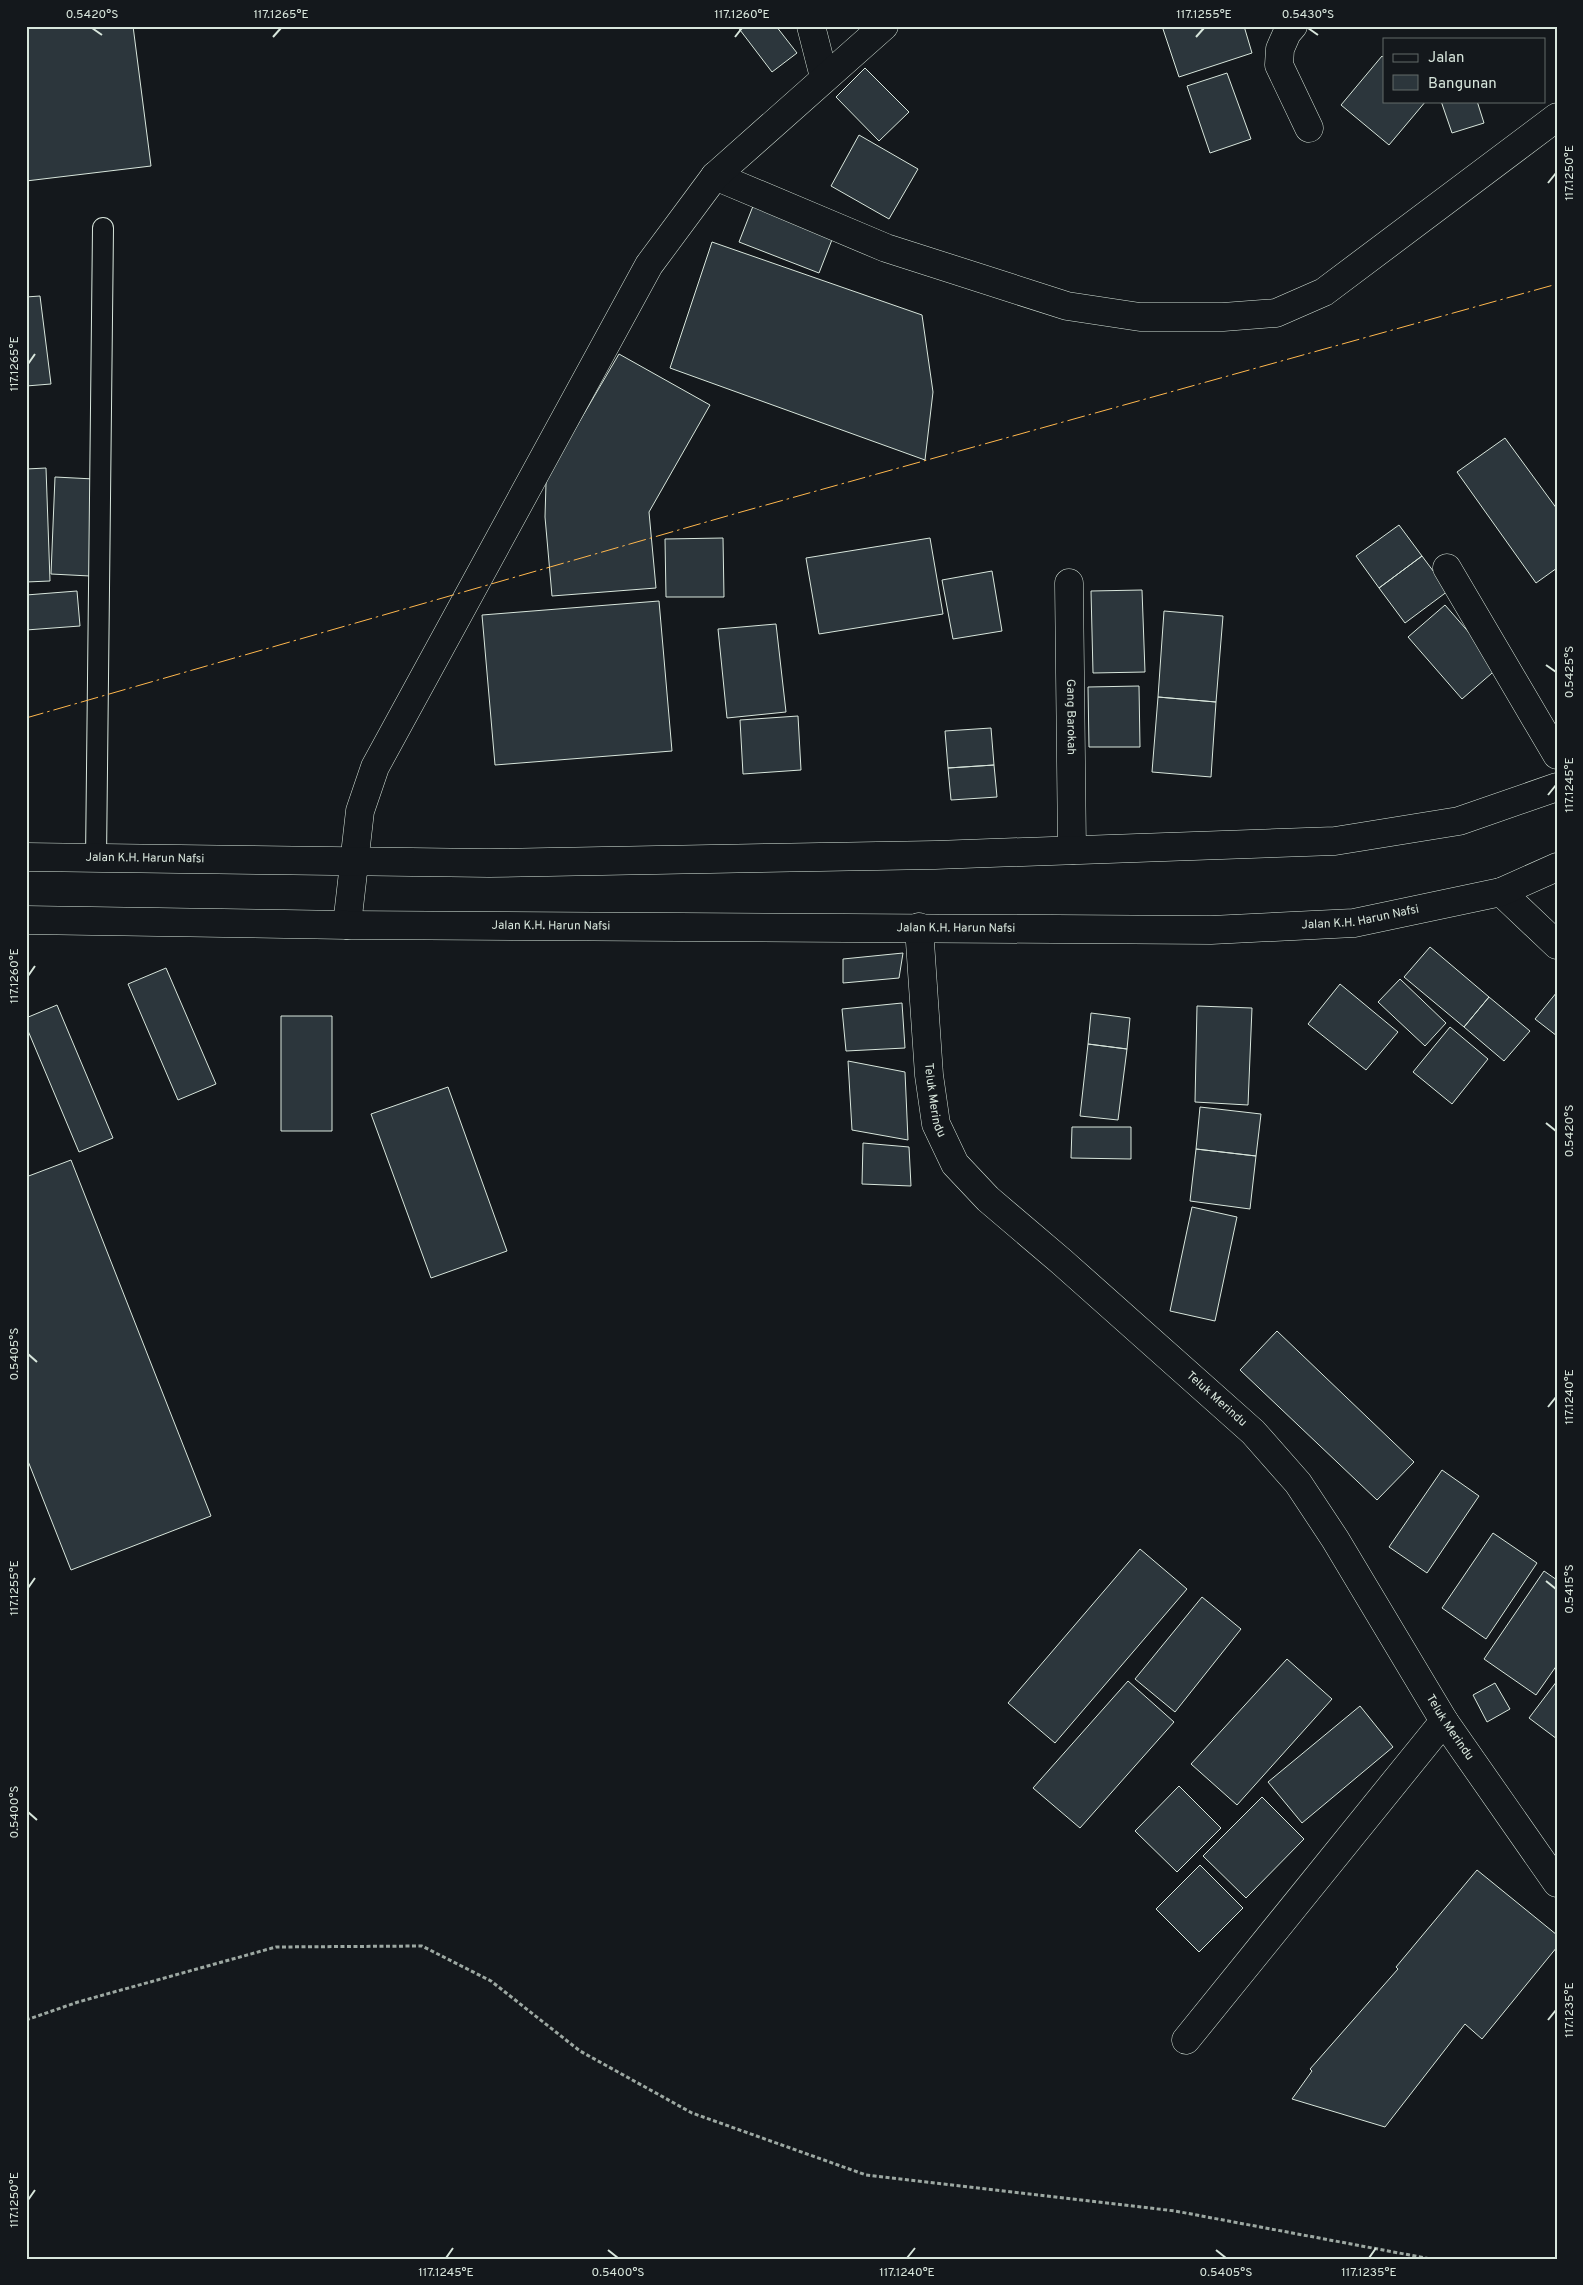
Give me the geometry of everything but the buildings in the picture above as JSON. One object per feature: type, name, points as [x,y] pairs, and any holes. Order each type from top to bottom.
[{"type":"street","points":[[811,26],[824,78]]},
{"type":"street","points":[[347,925],[360,811],[375,766],[649,265],[715,176],[884,26]]},
{"type":"street","points":[[1294,26],[1287,34],[1280,48],[1279,65],[1309,128]]},
{"type":"street","points":[[715,176],[886,248],[1067,306],[1140,317],[1223,317],[1276,313],[1324,292],[1557,117]]},
{"type":"street","points":[[1447,568],[1557,755]]},
{"type":"street","name":"Gang Barokah","points":[[1069,583],[1072,850]]},
{"type":"street","name":"Jalan K.H. Harun Nafsi","points":[[26,857],[489,862],[866,856],[1335,841],[1459,821],[1557,787]]},
{"type":"street","name":"Jalan K.H. Harun Nafsi","points":[[26,920],[347,925],[1211,930],[1354,923],[1501,892],[1557,867]]},
{"type":"street","points":[[1501,892],[1557,945]]},
{"type":"street","name":"Teluk Merindu","points":[[919,927],[929,1075],[936,1124],[955,1164],[988,1200],[1062,1262],[1254,1432],[1298,1483],[1335,1539],[1444,1721],[1557,1883]]},
{"type":"street","points":[[1186,2040],[1444,1721]]},
{"type":"lane","points":[[96,859],[103,228]]},
{"type":"path","points":[[26,2020],[78,2002],[276,1946],[422,1946],[492,1982],[580,2051],[692,2113],[866,2175],[1175,2211],[1431,2259]]},
{"type":"power","points":[[26,718],[741,512],[1557,284]]}]
